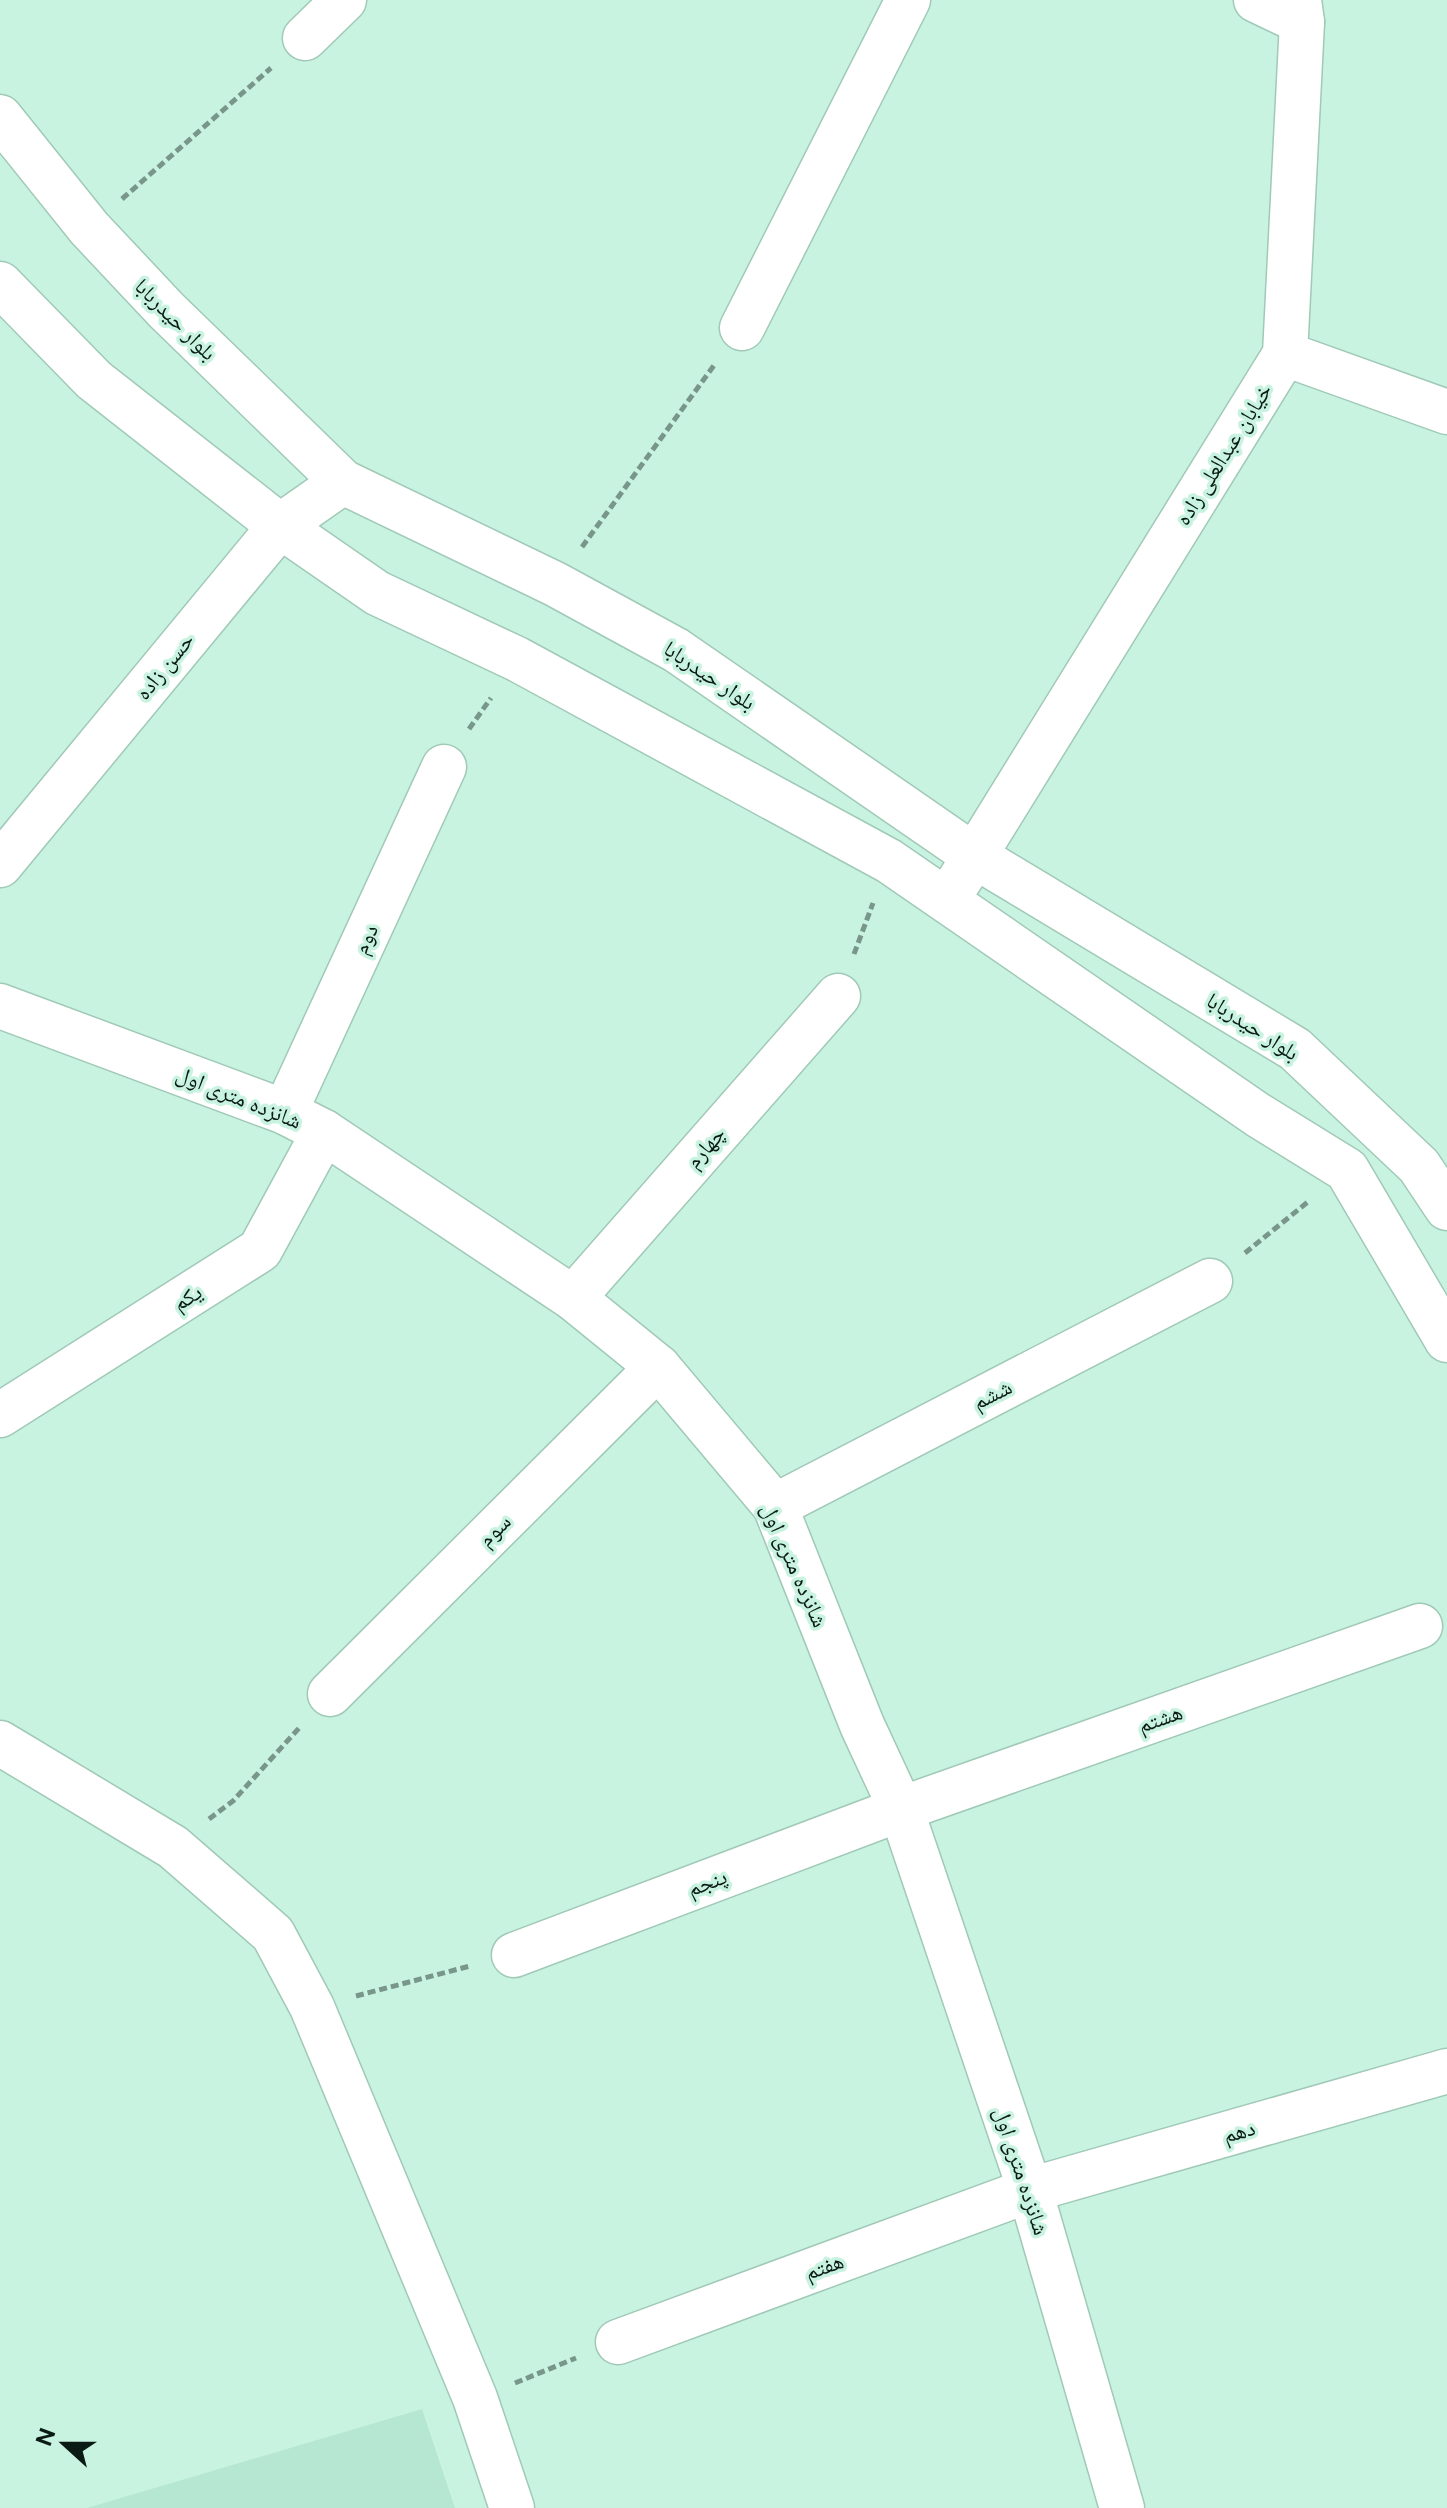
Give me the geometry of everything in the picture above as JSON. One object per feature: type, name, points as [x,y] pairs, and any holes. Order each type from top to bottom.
[{"type":"street","points":[[305,38],[344,0]]},
{"type":"street","points":[[742,328],[908,0]]},
{"type":"street","points":[[1256,0],[1300,11]]},
{"type":"street","name":"خیابان عبدالعلی زاده","points":[[948,901],[973,855],[1285,354],[1300,11]]},
{"type":"street","name":"بلوار حیدربابا","points":[[0,117],[89,228],[166,310],[343,482],[555,584],[676,650],[973,855],[1295,1049],[1419,1166],[1447,1208]]},
{"type":"street","points":[[0,284],[94,380],[280,526],[377,593],[517,659],[889,861],[1258,1115],[1347,1170],[1447,1340]]},
{"type":"street","points":[[1285,354],[1447,412]]},
{"type":"street","name":"حسن زاده","points":[[0,865],[280,526],[343,482]]},
{"type":"street","name":"دوم","points":[[285,1112],[444,767]]},
{"type":"street","name":"چهارم","points":[[573,1298],[838,996]]},
{"type":"street","name":"شانزده متری اول","points":[[0,1006],[285,1112],[324,1132],[573,1298],[658,1367],[775,1506],[862,1725],[901,1809],[1030,2190],[1122,2508]]},
{"type":"street","name":"یکم","points":[[0,1415],[260,1250],[324,1132]]},
{"type":"street","name":"ششم","points":[[775,1506],[1210,1281]]},
{"type":"street","name":"سوم","points":[[330,1694],[658,1367]]},
{"type":"street","name":"هشتم","points":[[901,1809],[1420,1626]]},
{"type":"street","points":[[0,1743],[173,1847],[273,1934],[312,2007],[475,2398],[512,2508]]},
{"type":"street","name":"پنجم","points":[[514,1955],[901,1809]]},
{"type":"street","name":"دهم","points":[[1030,2190],[1447,2071]]},
{"type":"street","name":"هفتم","points":[[618,2342],[1030,2190]]},
{"type":"path","points":[[89,228],[305,38]]},
{"type":"path","points":[[555,584],[742,328]]},
{"type":"path","points":[[444,767],[517,659]]},
{"type":"path","points":[[838,996],[889,861]]},
{"type":"path","points":[[1210,1281],[1347,1170]]},
{"type":"path","points":[[173,1847],[233,1801],[330,1694]]},
{"type":"path","points":[[312,2007],[514,1955]]},
{"type":"path","points":[[475,2398],[618,2342]]},
{"type":"shaded area","points":[[422,2409],[455,2508],[87,2508]]}]
